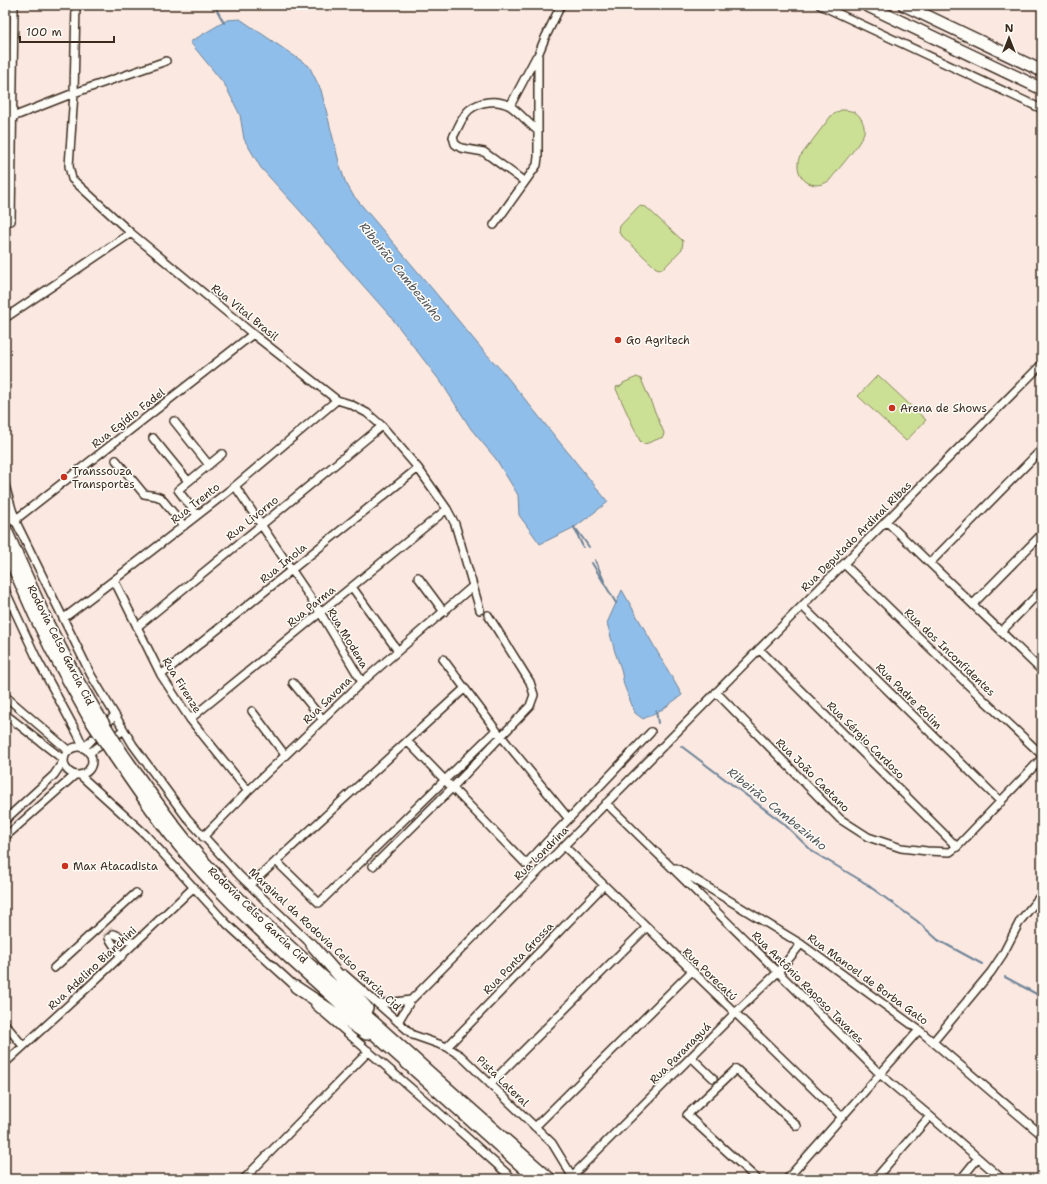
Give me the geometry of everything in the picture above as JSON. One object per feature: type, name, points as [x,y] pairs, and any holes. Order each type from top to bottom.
[{"type":"highway","points":[[866,5],[1042,89]]},
{"type":"highway","points":[[904,5],[1042,71]]},
{"type":"highway","points":[[5,503],[15,520]]},
{"type":"highway","name":"Rodovia Celso Garcia Cid","points":[[5,528],[48,624],[78,681],[93,715]]},
{"type":"highway","name":"Rodovia Celso Garcia Cid","points":[[5,548],[51,649],[118,755],[141,796],[182,849],[222,892],[285,954],[550,1179]]},
{"type":"highway","points":[[312,945],[398,1049]]},
{"type":"highway","points":[[296,987],[398,1049]]},
{"type":"highway","name":"Rodovia Celso Garcia Cid","points":[[398,1049],[536,1179]]},
{"type":"street","name":"Rua Vital Brasil","points":[[76,5],[74,93],[69,166],[72,179],[131,233],[253,334],[337,400],[350,404],[367,413],[382,426],[418,468],[447,509],[455,524],[480,610]]},
{"type":"street","points":[[510,106],[538,55],[544,38],[561,5]]},
{"type":"street","points":[[820,5],[1042,109]]},
{"type":"street","points":[[11,222],[9,119],[14,9]]},
{"type":"street","points":[[494,225],[537,165],[538,55]]},
{"type":"street","points":[[9,119],[74,93],[166,61]]},
{"type":"street","points":[[525,182],[484,152],[461,148],[455,144],[453,137],[468,111],[478,104],[486,102],[498,102],[510,106],[538,131]]},
{"type":"street","points":[[5,318],[131,233]]},
{"type":"street","name":"Rua Egídio Fadel","points":[[15,520],[253,334]]},
{"type":"street","name":"Rua Deputado Ardinal Ribas","points":[[687,722],[1042,364]]},
{"type":"street","name":"Rua Trento","points":[[64,618],[235,486],[337,400]]},
{"type":"street","points":[[174,421],[209,465]]},
{"type":"street","name":"Rua Livorno","points":[[137,627],[382,426]]},
{"type":"street","points":[[153,438],[188,481]]},
{"type":"street","points":[[930,563],[1042,449]]},
{"type":"street","points":[[197,515],[178,490],[222,454]]},
{"type":"street","points":[[116,460],[144,494],[161,498],[184,526]]},
{"type":"street","name":"Rua Imola","points":[[161,675],[418,468]]},
{"type":"street","name":"Marginal da Rodovia Celso Garcia Cid","points":[[5,484],[15,520],[91,675],[133,745],[187,818],[203,836],[250,885],[312,945],[398,1022]]},
{"type":"street","name":"Rua Modena","points":[[235,486],[320,612],[362,682]]},
{"type":"street","name":"Rua Parma","points":[[190,719],[447,509]]},
{"type":"street","points":[[886,521],[1042,671]]},
{"type":"street","points":[[973,604],[1042,534]]},
{"type":"street","name":"Rua dos Inconfidentes","points":[[844,564],[1042,757]]},
{"type":"street","points":[[418,577],[444,612]]},
{"type":"street","name":"Rua Firenze","points":[[114,580],[161,675],[190,719],[248,791]]},
{"type":"street","name":"Rua Savona","points":[[203,836],[362,682],[473,586]]},
{"type":"street","points":[[352,587],[398,651]]},
{"type":"street","points":[[5,590],[37,659],[92,762],[86,773],[78,775],[5,837]]},
{"type":"street","points":[[1001,632],[1042,590]]},
{"type":"street","name":"Rua Padre Rolim","points":[[802,606],[1000,802]]},
{"type":"street","points":[[372,866],[452,788],[530,706],[534,695],[530,682],[488,615]]},
{"type":"street","name":"Rua Sérgio Cardoso","points":[[759,649],[957,847]]},
{"type":"street","points":[[442,659],[496,730],[569,819]]},
{"type":"street","points":[[293,683],[323,720]]},
{"type":"street","points":[[250,885],[464,689]]},
{"type":"street","name":"Rua João Caetano","points":[[716,692],[840,819],[868,837],[901,848],[950,852],[957,847]]},
{"type":"street","points":[[5,696],[69,751]]},
{"type":"street","points":[[252,711],[285,756]]},
{"type":"street","points":[[5,714],[64,760],[66,769],[78,775],[145,834],[226,924],[513,1179]]},
{"type":"street","points":[[86,751],[115,715]]},
{"type":"street","name":"Rua Londrina","points":[[398,1022],[411,1000],[687,722]]},
{"type":"street","points":[[86,751],[124,730]]},
{"type":"street","points":[[276,861],[319,903],[496,730]]},
{"type":"street","points":[[407,741],[526,864],[652,732]]},
{"type":"street","points":[[5,820],[54,775],[64,760],[66,753],[77,747],[86,751]]},
{"type":"street","points":[[957,847],[1042,757]]},
{"type":"street","name":"Rua Antônio Raposo Tavares","points":[[606,803],[881,1075],[1002,1179]]},
{"type":"street","name":"Rua Porecatú","points":[[564,846],[842,1117]]},
{"type":"street","name":"Rua Manoel de Borba Gato","points":[[666,862],[802,944],[919,1030],[1042,1135]]},
{"type":"street","name":"Rua Ponta Grossa","points":[[447,1047],[604,885]]},
{"type":"street","name":"Rua Adelino Bianchini","points":[[5,1063],[86,990],[194,887]]},
{"type":"street","points":[[54,968],[136,893]]},
{"type":"street","points":[[933,1042],[994,967],[1003,954],[1020,921],[1042,894]]},
{"type":"street","points":[[101,925],[109,933],[121,957]]},
{"type":"street","points":[[490,1084],[647,927]]},
{"type":"street","points":[[109,933],[135,943]]},
{"type":"street","name":"Rua Paranaguá","points":[[574,1177],[691,1057],[778,972],[802,944]]},
{"type":"street","points":[[535,1127],[692,971]]},
{"type":"street","points":[[378,1004],[411,1000]]},
{"type":"street","name":"Pista Lateral","points":[[398,1022],[413,1035],[447,1047],[461,1056],[552,1143],[574,1177]]},
{"type":"street","points":[[5,1024],[23,1046]]},
{"type":"street","points":[[787,1179],[881,1075],[919,1030]]},
{"type":"street","points":[[244,1179],[369,1051]]},
{"type":"street","points":[[691,1057],[713,1078]]},
{"type":"street","points":[[757,1179],[687,1115],[736,1069],[797,1126]]},
{"type":"street","points":[[874,1179],[930,1116]]},
{"type":"street","points":[[961,1179],[978,1158]]},
{"type":"green space","points":[[841,110],[854,112],[860,117],[864,128],[862,137],[854,150],[830,180],[824,184],[811,184],[802,177],[799,172],[799,158],[831,116]]},
{"type":"green space","points":[[639,206],[646,207],[683,241],[682,249],[664,268],[656,268],[619,233],[620,226]]},
{"type":"green space","name":"Arena de Shows","points":[[878,375],[926,420],[906,441],[858,396]]},
{"type":"green space","points":[[637,377],[641,379],[664,433],[663,437],[643,444],[640,441],[616,389],[617,386],[623,385],[623,383]]},
{"type":"water","points":[[240,19],[309,66],[321,90],[340,166],[345,181],[353,195],[481,348],[503,372],[608,502],[575,527],[540,544],[519,515],[518,495],[496,459],[471,429],[443,385],[391,317],[301,212],[261,168],[244,139],[240,115],[225,85],[190,42],[227,20]]},
{"type":"water","points":[[622,590],[682,695],[663,709],[643,719],[635,713],[624,685],[621,669],[607,623]]},
{"type":"waterway","name":"Ribeirão Cambezinho","points":[[214,5],[224,23]]},
{"type":"waterway","name":"Ribeirão Cambezinho","points":[[574,527],[583,547]]},
{"type":"waterway","name":"Ribeirão Cambezinho","points":[[577,530],[589,547]]},
{"type":"waterway","name":"Ribeirão Cambezinho","points":[[595,560],[604,581]]},
{"type":"waterway","name":"Ribeirão Cambezinho","points":[[592,563],[616,603]]},
{"type":"waterway","name":"Ribeirão Cambezinho","points":[[656,711],[658,723]]},
{"type":"waterway","name":"Ribeirão Cambezinho","points":[[681,746],[783,823],[813,852],[862,881],[917,921],[938,940],[982,964]]},
{"type":"waterway","name":"Ribeirão Cambezinho","points":[[1005,977],[1042,997]]},
{"type":"waterway","points":[[99,1174],[106,1179]]},
{"type":"tunnel","points":[[109,929],[114,934]]},
{"type":"tunnel","points":[[105,933],[109,938]]},
{"type":"place","name":"Go Agritech","points":[[618,340]]},
{"type":"place","name":"Arena de Shows","points":[[892,408]]},
{"type":"place","name":"Transsouza Transportes","points":[[64,477]]},
{"type":"place","name":"Max Atacadista","points":[[65,866]]}]
